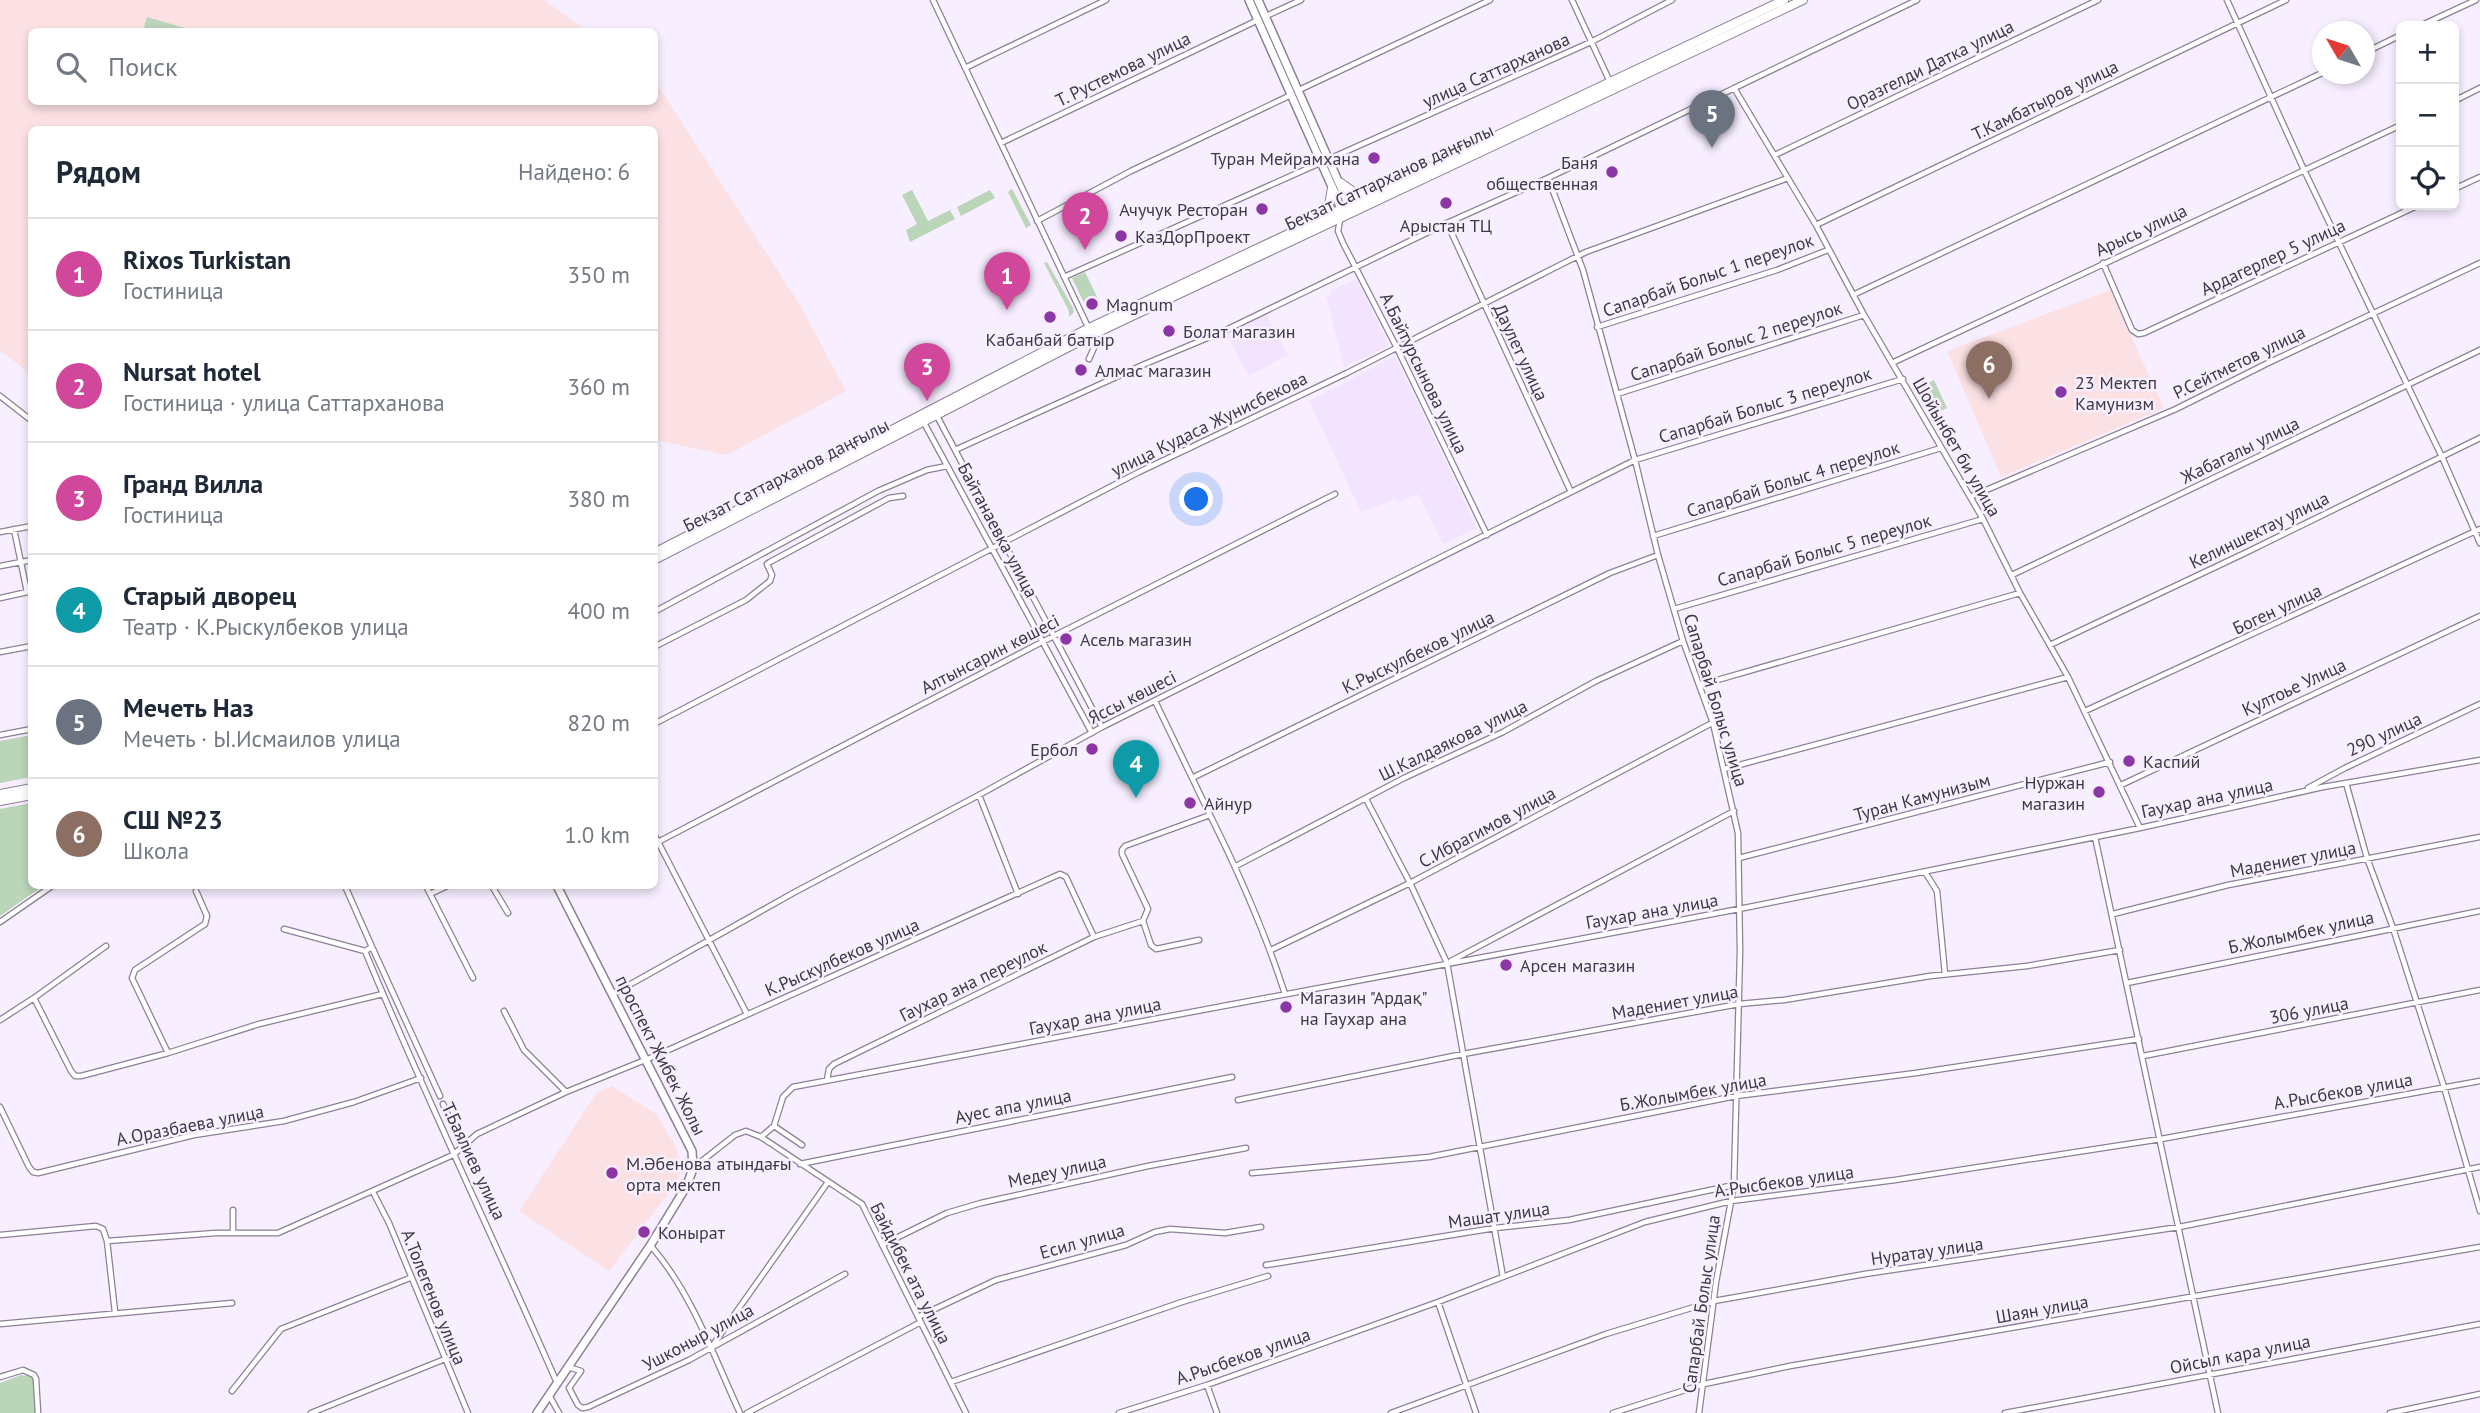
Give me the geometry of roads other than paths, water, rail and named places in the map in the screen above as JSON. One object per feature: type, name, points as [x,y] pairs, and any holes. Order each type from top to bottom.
[{"type":"main road","points":[[1249,0],[1262,18]]},
{"type":"main road","points":[[1258,0],[1262,18],[1295,92],[1329,159],[1345,213]]},
{"type":"main road","name":"Бекзат Саттарханов даңғылы","points":[[1090,331],[1345,213],[1784,0]]},
{"type":"main road","name":"Бекзат Саттарханов даңғылы","points":[[1660,62],[1802,0]]},
{"type":"main road","points":[[1295,92],[1320,163],[1336,186],[1355,193],[1380,190]]},
{"type":"main road","points":[[1312,222],[1329,205],[1336,186]]},
{"type":"main road","name":"Бекзат Саттарханов даңғылы","points":[[658,558],[1090,331],[1312,222],[1345,213],[1380,190],[1390,189]]},
{"type":"main road","name":"Бекзат Саттарханов даңғылы","points":[[658,551],[868,446]]},
{"type":"main road","points":[[0,794],[28,789]]},
{"type":"main road","points":[[0,801],[28,796]]},
{"type":"main road","name":"проспект Жибек Жолы","points":[[559,889],[692,1151],[693,1169]]},
{"type":"main road","points":[[537,1413],[650,1245],[686,1187],[693,1169]]},
{"type":"street","points":[[933,0],[1096,343],[1089,359]]},
{"type":"street","points":[[965,68],[1106,0]]},
{"type":"street","name":"Т. Рустемова улица","points":[[1001,143],[1301,0]]},
{"type":"street","points":[[1037,221],[1131,171],[1490,0]]},
{"type":"street","points":[[1572,0],[1612,85]]},
{"type":"street","name":"улица Саттарханова","points":[[1329,159],[1591,43],[1672,0]]},
{"type":"street","points":[[955,450],[1224,331],[1917,0]]},
{"type":"street","name":"Оразгелди Датка улица","points":[[1775,155],[2098,0]]},
{"type":"street","points":[[2227,0],[2304,170],[2477,531],[2480,543]]},
{"type":"street","name":"Т.Камбатыров улица","points":[[1816,225],[2286,0]]},
{"type":"street","points":[[2431,21],[2476,0]]},
{"type":"street","points":[[2375,48],[2396,37]]},
{"type":"street","points":[[1853,295],[2312,77]]},
{"type":"street","name":"Шойынбет би улица","points":[[1734,88],[1816,225],[1864,315],[1894,362],[1983,519],[2020,593],[2068,677],[2140,828]]},
{"type":"street","points":[[2459,98],[2480,88]]},
{"type":"street","name":"Арысь улица","points":[[1894,362],[2396,127]]},
{"type":"street","points":[[1064,276],[1320,163]]},
{"type":"street","points":[[2459,187],[2480,177]]},
{"type":"street","name":"Сапарбай Болыс улица","points":[[1548,178],[1578,257],[1635,460],[1658,555],[1683,641],[1713,723],[1734,810],[1739,858],[1739,1004],[1734,1185],[1714,1301],[1699,1413]]},
{"type":"street","name":"улица Кудаса Жунисбекова","points":[[658,722],[1139,472],[1397,348],[1578,257],[1788,178]]},
{"type":"street","name":"Ардагерлер 5 улица","points":[[2103,263],[2132,330],[2138,334],[2144,333],[2408,210]]},
{"type":"street","name":"А.Байтурсынова улица","points":[[1345,213],[1338,232],[1487,536]]},
{"type":"street","name":"Даулет улица","points":[[1447,223],[1571,492]]},
{"type":"street","name":"Сапарбай Болыс 1 переулок","points":[[1597,327],[1737,284],[1828,250]]},
{"type":"street","name":"Р.Сейтметов улица","points":[[1970,497],[2152,420],[2480,263]]},
{"type":"street","name":"Сапарбай Болыс 2 переулок","points":[[1617,394],[1864,315]]},
{"type":"street","name":"Жабагалы улица","points":[[2011,576],[2480,350]]},
{"type":"street","name":"Сапарбай Болыс 3 переулок","points":[[1635,460],[1903,379]]},
{"type":"street","points":[[0,396],[28,418]]},
{"type":"street","name":"Байтанаевка улица","points":[[935,411],[1102,727]]},
{"type":"street","name":"Байтанаевка улица","points":[[921,418],[1092,733]]},
{"type":"street","name":"Келиншектау улица","points":[[2050,645],[2480,438]]},
{"type":"street","name":"Сапарбай Болыс 4 переулок","points":[[1653,536],[1941,448]]},
{"type":"street","name":"Яссы көшесі","points":[[613,994],[1102,727],[1635,460]]},
{"type":"street","points":[[658,610],[877,491],[947,466]]},
{"type":"street","name":"Алтынсарин көшесі","points":[[659,842],[1042,642],[1335,494]]},
{"type":"street","points":[[658,645],[746,600],[771,581],[772,575],[767,564],[769,562],[889,498],[903,496]]},
{"type":"street","name":"Сапарбай Болыс 5 переулок","points":[[1674,609],[1983,519]]},
{"type":"street","points":[[0,532],[28,527]]},
{"type":"street","points":[[14,529],[28,588]]},
{"type":"street","name":"Боген улица","points":[[2085,711],[2477,531]]},
{"type":"street","name":"К.Рыскулбеков улица","points":[[1192,778],[1610,573],[1658,555]]},
{"type":"street","points":[[0,566],[28,561]]},
{"type":"street","points":[[0,598],[28,592]]},
{"type":"street","points":[[1700,685],[2020,593]]},
{"type":"street","name":"Култоье Улица","points":[[2121,785],[2480,616]]},
{"type":"street","name":"Ш.Калдаякова улица","points":[[1236,866],[1404,778],[1503,732],[1596,681],[1683,641]]},
{"type":"street","points":[[0,652],[28,647]]},
{"type":"street","points":[[1724,769],[2068,677]]},
{"type":"street","points":[[1155,701],[1236,866],[1271,950],[1285,994]]},
{"type":"street","name":"290 улица","points":[[2301,792],[2345,768],[2480,704]]},
{"type":"street","name":"С.Ибрагимов улица","points":[[1271,950],[1410,883],[1713,723]]},
{"type":"street","points":[[0,735],[28,730]]},
{"type":"street","name":"Гаухар ана улица","points":[[774,1126],[783,1097],[789,1089],[827,1080],[1739,909],[2140,828],[2301,792],[2480,760]]},
{"type":"street","name":"Туран Камунизым","points":[[1739,858],[2110,762]]},
{"type":"street","points":[[2346,783],[2367,858],[2393,928],[2444,1087],[2480,1211]]},
{"type":"street","points":[[979,796],[1018,894]]},
{"type":"street","points":[[1366,799],[1447,962],[1503,1277]]},
{"type":"street","points":[[1447,962],[1734,810]]},
{"type":"street","points":[[1199,940],[1156,949],[1151,944],[1143,921],[1148,909],[1122,854],[1125,846],[1210,815]]},
{"type":"street","points":[[2095,836],[2218,1413]]},
{"type":"street","name":"Мадениет улица","points":[[2113,914],[2217,888],[2480,837]]},
{"type":"street","points":[[659,842],[747,1014]]},
{"type":"street","points":[[1925,872],[1937,891],[1945,974]]},
{"type":"street","name":"К.Рыскулбеков улица","points":[[107,1241],[233,1233],[278,1233],[453,1155],[477,1134],[566,1092],[1064,874],[1094,937]]},
{"type":"street","points":[[0,922],[48,889]]},
{"type":"street","name":"Т.Баялиев улица","points":[[346,889],[440,1096]]},
{"type":"street","points":[[428,889],[473,978]]},
{"type":"street","points":[[430,894],[441,889]]},
{"type":"street","points":[[494,889],[508,913]]},
{"type":"street","points":[[168,1053],[132,974],[205,924],[207,916],[196,891]]},
{"type":"street","name":"Б.Жолымбек улица","points":[[2127,983],[2480,912]]},
{"type":"street","name":"Гаухар ана переулок","points":[[827,1080],[829,1069],[834,1064],[1094,937],[1143,921]]},
{"type":"street","points":[[284,929],[365,951],[372,947]]},
{"type":"street","points":[[0,1020],[106,946]]},
{"type":"street","name":"Мадениет улица","points":[[1238,1100],[1463,1054],[1739,1004],[1784,1000],[1945,974],[2027,966],[2120,950]]},
{"type":"street","name":"Т.Баялиев улица","points":[[365,951],[453,1155],[475,1198],[557,1383]]},
{"type":"street","name":"306 улица","points":[[2143,1056],[2480,990]]},
{"type":"street","points":[[34,998],[75,1076],[81,1076],[168,1053],[259,1024],[383,994]]},
{"type":"street","points":[[504,1011],[524,1050],[566,1092]]},
{"type":"street","name":"Б.Жолымбек улица","points":[[1252,1173],[1429,1157],[1736,1096],[1916,1073],[2139,1039]]},
{"type":"street","name":"Ауес апа улица","points":[[800,1164],[1232,1077]]},
{"type":"street","name":"А.Оразбаева улица","points":[[0,1107],[29,1167],[38,1173],[194,1135],[284,1121],[354,1102],[421,1078]]},
{"type":"street","name":"А.Рысбеков улица","points":[[1119,1413],[1207,1385],[1438,1302],[1645,1222],[1731,1201],[1895,1180],[2161,1139],[2480,1081]]},
{"type":"street","name":"Т.Баялиев улица","points":[[443,1104],[462,1146]]},
{"type":"street","points":[[693,1169],[735,1135],[746,1131],[761,1137],[774,1126],[802,1145]]},
{"type":"street","name":"Байдибек ата улица","points":[[761,1137],[862,1204],[966,1413]]},
{"type":"street","name":"Медеу улица","points":[[882,1245],[947,1213],[981,1203],[1148,1166],[1246,1149]]},
{"type":"street","name":"Нуратау улица","points":[[1391,1413],[1606,1334],[1714,1301],[1865,1274],[2179,1227],[2480,1167]]},
{"type":"street","points":[[710,1349],[828,1182]]},
{"type":"street","name":"Машат улица","points":[[1266,1265],[1495,1228],[1569,1220],[1734,1185]]},
{"type":"street","name":"А.Толегенов улица","points":[[373,1192],[468,1413]]},
{"type":"street","points":[[233,1210],[233,1233]]},
{"type":"street","points":[[0,1235],[96,1226],[103,1228],[107,1241],[115,1312]]},
{"type":"street","name":"Есил улица","points":[[747,1413],[996,1280],[1126,1245],[1155,1231],[1170,1229],[1225,1233],[1261,1227]]},
{"type":"street","points":[[650,1245],[665,1262],[683,1293],[740,1413]]},
{"type":"street","name":"Шаян улица","points":[[1613,1413],[1704,1384],[1790,1366],[2480,1247]]},
{"type":"street","name":"Ушконыр улица","points":[[568,1367],[581,1371],[569,1388],[578,1405],[582,1408],[588,1407],[710,1349],[745,1327],[845,1274]]},
{"type":"street","points":[[951,1382],[1182,1302],[1268,1276]]},
{"type":"street","points":[[232,1391],[281,1329],[410,1278]]},
{"type":"street","points":[[1438,1302],[1476,1413]]},
{"type":"street","points":[[0,1324],[232,1303]]},
{"type":"street","name":"Ойсыл кара улица","points":[[2005,1413],[2480,1324]]},
{"type":"street","points":[[311,1413],[445,1359]]},
{"type":"street","points":[[0,1377],[23,1370],[34,1374],[38,1413]]},
{"type":"street","points":[[1207,1385],[1217,1413]]},
{"type":"street","points":[[2390,1413],[2480,1394]]},
{"type":"street","points":[[549,1395],[559,1413]]},
{"type":"place","name":"Мечеть Наз","points":[[1712,148]]},
{"type":"place","name":"Туран Мейрамхана","points":[[1374,158]]},
{"type":"place","name":"Баня общественная","points":[[1612,172]]},
{"type":"place","name":"Арыстан ТЦ","points":[[1446,203]]},
{"type":"place","name":"Ачучук Ресторан","points":[[1262,209]]},
{"type":"place","name":"КазДорПроект","points":[[1121,236]]},
{"type":"place","name":"Nursat hotel","points":[[1085,250]]},
{"type":"place","name":"Magnum","points":[[1092,304]]},
{"type":"place","name":"Rixos Turkistan","points":[[1007,310]]},
{"type":"place","name":"Кабанбай батыр","points":[[1050,317]]},
{"type":"place","name":"Болат магазин","points":[[1169,331]]},
{"type":"place","name":"Алмас магазин","points":[[1081,370]]},
{"type":"place","name":"23 Мектеп Камунизм","points":[[2061,392]]},
{"type":"place","name":"СШ №23","points":[[1989,399]]},
{"type":"place","name":"Гранд Вилла","points":[[927,401]]},
{"type":"place","name":"Асель магазин","points":[[1066,639]]},
{"type":"place","name":"Ербол","points":[[1092,749]]},
{"type":"place","name":"Каспий","points":[[2129,761]]},
{"type":"place","name":"Нуржан магазин","points":[[2099,792]]},
{"type":"place","name":"Старый дворец","points":[[1136,798]]},
{"type":"place","name":"Айнур","points":[[1190,803]]},
{"type":"place","name":"Арсен магазин","points":[[1506,965]]},
{"type":"place","name":"Магазин \"Ардақ\" на Гаухар ана","points":[[1286,1007]]},
{"type":"place","name":"М.Әбенова атындағы орта мектеп","points":[[612,1173]]},
{"type":"place","name":"Конырат","points":[[644,1232]]}]
